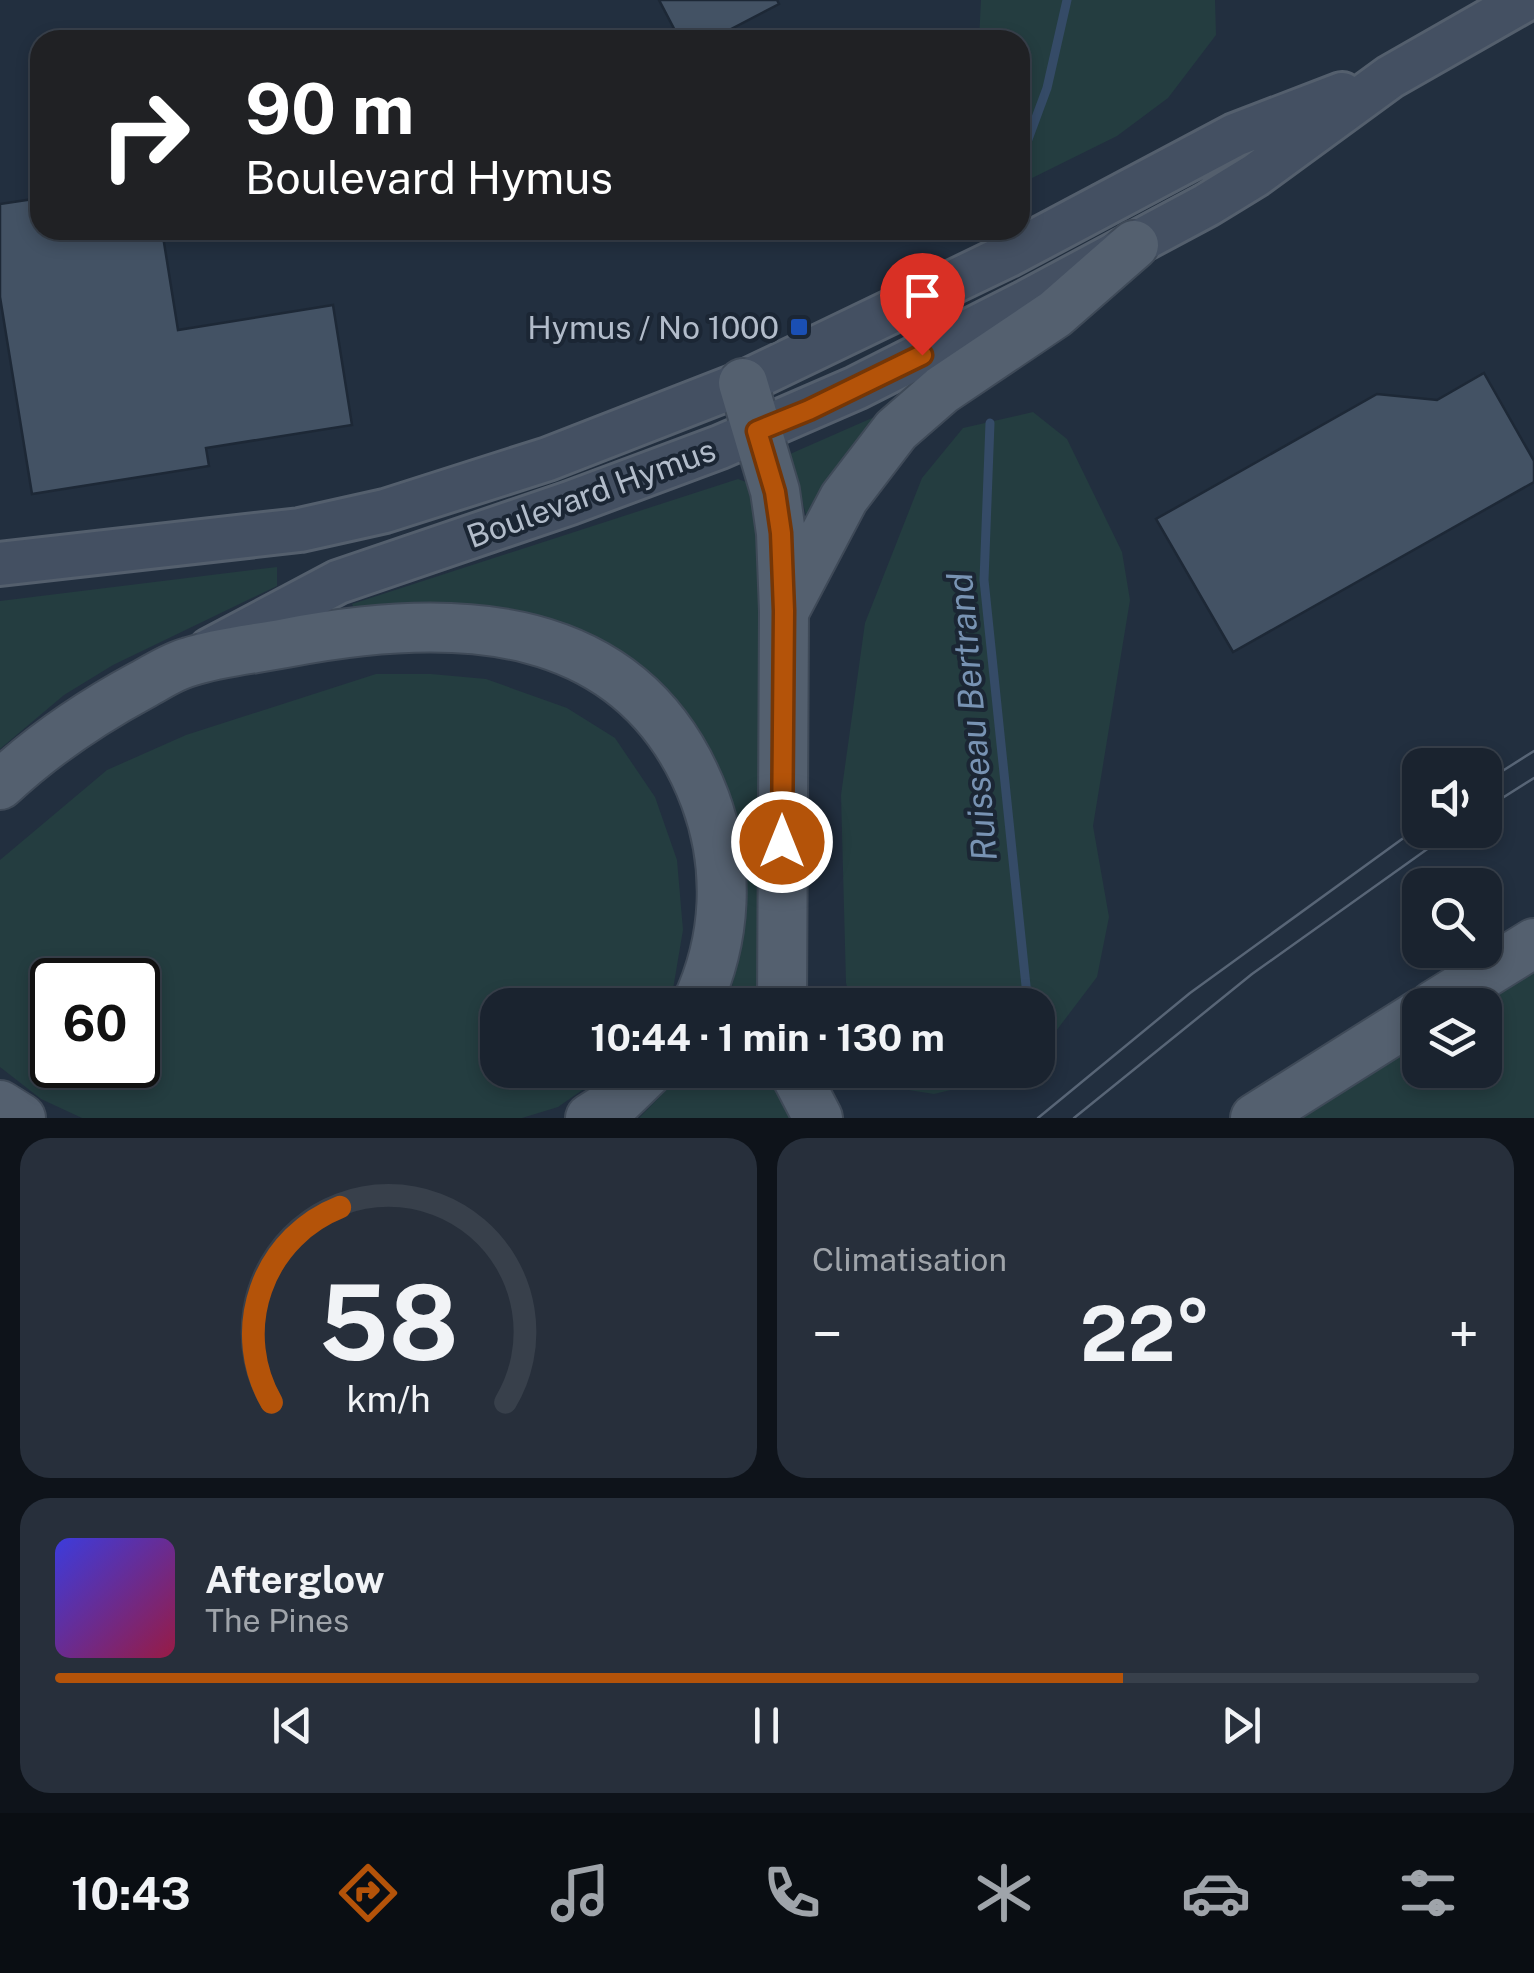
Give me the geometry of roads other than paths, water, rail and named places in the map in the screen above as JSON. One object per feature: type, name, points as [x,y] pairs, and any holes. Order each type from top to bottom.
[{"type":"main road","points":[[784,611],[844,498],[896,430],[942,390],[1055,314],[1134,246]]},
{"type":"main road","points":[[742,383],[779,510],[784,611],[782,988]]},
{"type":"main road","points":[[188,662],[342,632],[428,626],[480,628],[530,638],[574,654],[603,670],[643,702],[678,744],[714,826],[721,864],[720,922],[703,988]]},
{"type":"main road","name":"Boulevard Hymus","points":[[0,785],[74,725],[188,662]]},
{"type":"main road","points":[[1461,988],[1534,942]]},
{"type":"main road","points":[[1255,1118],[1402,1025]]},
{"type":"main road","points":[[590,1118],[631,1088]]},
{"type":"main road","points":[[802,1088],[818,1118]]},
{"type":"main road","points":[[0,1105],[21,1118]]},
{"type":"street","name":"Boulevard Hymus","points":[[188,662],[338,582],[570,503],[856,388],[1134,246],[1256,175],[1390,76],[1525,0]]},
{"type":"street","name":"Boulevard Hymus","points":[[0,564],[262,536],[349,520],[531,464],[742,383],[1009,254],[1235,135],[1390,76]]},
{"type":"waterway","name":"Ruisseau Bertrand","points":[[1030,134],[1047,88],[1067,0]]},
{"type":"waterway","name":"Ruisseau Bertrand","points":[[990,423],[984,580],[1026,988]]},
{"type":"tram line","points":[[1502,771],[1534,751]]},
{"type":"tram line","points":[[1502,798],[1534,778]]},
{"type":"tram line","points":[[1038,1118],[1190,993],[1402,839]]},
{"type":"tram line","points":[[1074,1118],[1252,974],[1429,848]]},
{"type":"place","name":"Hymus / No 1000","points":[[799,327]]}]
